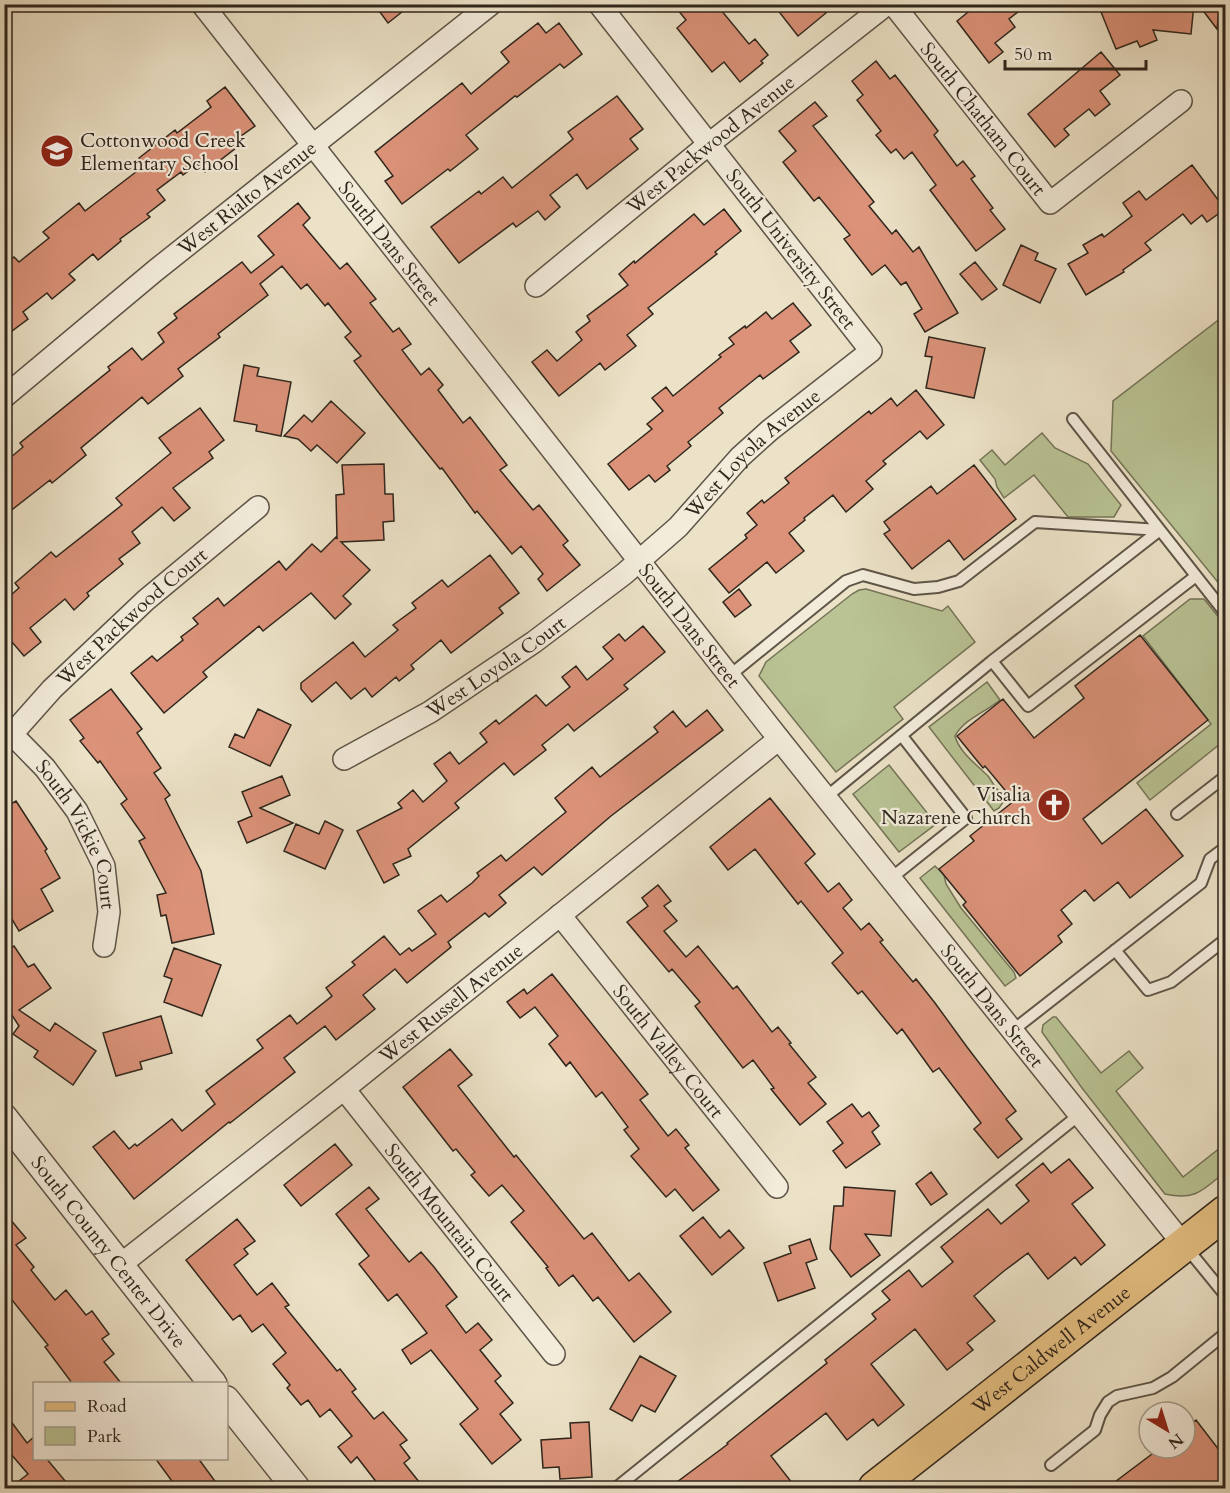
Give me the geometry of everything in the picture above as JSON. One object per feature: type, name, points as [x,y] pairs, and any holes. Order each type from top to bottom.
[{"type":"main road","name":"West Caldwell Avenue","points":[[875,1488],[1226,1212]]},
{"type":"street","name":"South Dans Street","points":[[202,4],[779,740],[1184,1244]]},
{"type":"street","name":"West Rialto Avenue","points":[[4,397],[312,144],[491,4]]},
{"type":"street","name":"South University Street","points":[[599,4],[871,351]]},
{"type":"street","name":"West Packwood Avenue","points":[[536,286],[709,144],[886,4]]},
{"type":"street","name":"South Chatham Court","points":[[893,4],[1050,203],[1180,101]]},
{"type":"street","name":"West Loyola Avenue","points":[[639,561],[678,527],[770,430],[871,351]]},
{"type":"street","name":"West Packwood Court","points":[[7,734],[146,600],[258,507]]},
{"type":"street","name":"West Loyola Court","points":[[344,759],[430,712],[534,642],[639,561]]},
{"type":"street","name":"South Vickie Court","points":[[7,734],[45,768],[77,811],[104,867],[109,912],[104,946]]},
{"type":"street","name":"West Russell Avenue","points":[[120,1265],[344,1089],[779,740]]},
{"type":"street","name":"South Valley Court","points":[[560,915],[777,1187]]},
{"type":"street","name":"South Mountain Court","points":[[344,1089],[554,1354]]},
{"type":"street","name":"South County Center Drive","points":[[4,1118],[212,1382]]},
{"type":"street","points":[[228,1403],[296,1488]]},
{"type":"lane","points":[[1073,419],[1226,614]]},
{"type":"lane","points":[[729,676],[846,581],[855,577],[873,576],[914,589],[938,587],[959,581],[1035,522],[1160,530]]},
{"type":"lane","points":[[825,798],[992,661],[1160,530]]},
{"type":"lane","points":[[992,661],[1028,706],[1196,576]]},
{"type":"lane","points":[[890,879],[966,818],[902,736]]},
{"type":"lane","points":[[1177,814],[1226,776]]},
{"type":"lane","points":[[1012,1031],[1201,883],[1210,859],[1226,847]]},
{"type":"lane","points":[[1115,950],[1148,990],[1172,982],[1226,939]]},
{"type":"lane","points":[[616,1488],[1079,1114]]},
{"type":"lane","points":[[1184,1244],[1226,1296]]},
{"type":"lane","points":[[1051,1465],[1095,1430],[1108,1402],[1117,1396],[1153,1388],[1226,1333]]},
{"type":"green space","points":[[1225,315],[1225,591],[1111,451],[1113,401]]},
{"type":"green space","points":[[1042,433],[1055,448],[1088,464],[1121,505],[1114,517],[1068,517],[1034,475],[1004,498],[995,479],[980,460],[992,450],[1005,465]]},
{"type":"green space","points":[[866,589],[942,611],[948,606],[975,642],[894,707],[903,719],[836,772],[759,676],[766,662],[852,594]]},
{"type":"green space","points":[[1190,599],[1204,599],[1225,625],[1225,740],[1150,800],[1137,783],[1211,724],[1143,636]]},
{"type":"green space","points":[[987,682],[1000,700],[964,724],[955,736],[964,753],[988,776],[1006,798],[994,811],[929,727]]},
{"type":"green space","points":[[889,765],[936,824],[899,852],[853,794]]},
{"type":"green space","points":[[935,866],[944,875],[946,884],[961,908],[1014,972],[1016,978],[1005,986],[920,878]]},
{"type":"green space","points":[[1056,1017],[1101,1073],[1129,1051],[1143,1068],[1116,1091],[1183,1177],[1225,1144],[1225,1172],[1204,1189],[1191,1195],[1165,1194],[1082,1088],[1042,1032],[1043,1025]]},
{"type":"building","points":[[374,4],[412,4],[388,23]]},
{"type":"building","points":[[673,4],[716,4],[749,44],[755,39],[768,55],[761,61],[763,63],[740,82],[724,62],[712,72],[677,28],[686,20]]},
{"type":"building","points":[[773,4],[819,4],[826,13],[798,36]]},
{"type":"building","points":[[978,4],[1028,4],[1009,19],[1015,27],[995,43],[1003,52],[989,63],[957,21]]},
{"type":"building","points":[[1109,4],[1194,4],[1191,34],[1153,30],[1157,40],[1140,47],[1137,41],[1116,49],[1101,12],[1109,9]]},
{"type":"building","points":[[1198,4],[1220,4],[1217,29]]},
{"type":"building","points":[[538,23],[546,33],[559,23],[582,54],[564,68],[560,64],[466,135],[478,149],[402,204],[385,181],[393,176],[375,152],[462,83],[471,94],[509,62],[501,52]]},
{"type":"building","points":[[1101,52],[1120,75],[1100,91],[1110,104],[1095,116],[1089,109],[1064,129],[1069,135],[1055,147],[1028,114]]},
{"type":"building","points":[[876,61],[890,79],[895,75],[906,89],[938,131],[934,135],[957,166],[963,161],[975,176],[971,179],[993,208],[990,210],[1005,229],[976,251],[930,190],[936,185],[912,152],[904,159],[896,149],[891,153],[876,135],[881,131],[857,100],[863,95],[852,81]]},
{"type":"building","points":[[225,87],[255,126],[237,139],[241,144],[205,172],[198,164],[183,175],[181,172],[157,190],[165,200],[147,214],[150,217],[120,239],[121,241],[98,260],[93,254],[69,274],[75,280],[52,299],[47,293],[23,312],[28,319],[4,337],[4,265],[14,257],[19,262],[49,238],[43,232],[79,203],[85,211],[145,165],[139,158],[175,130],[177,133],[211,107],[207,101]]},
{"type":"building","points":[[617,96],[643,129],[630,139],[638,149],[587,189],[577,174],[550,195],[560,207],[545,220],[538,211],[516,227],[513,223],[459,263],[431,227],[479,191],[481,194],[503,177],[512,188],[573,139],[568,132]]},
{"type":"building","points":[[815,102],[827,116],[813,126],[874,202],[869,206],[892,234],[896,230],[913,252],[919,247],[958,313],[925,332],[914,314],[922,309],[906,282],[901,285],[885,265],[872,275],[844,239],[850,235],[819,197],[814,201],[783,162],[796,151],[779,131]]},
{"type":"building","points":[[1192,165],[1225,209],[1207,222],[1202,215],[1191,224],[1183,214],[1145,243],[1151,250],[1123,270],[1124,272],[1086,295],[1068,264],[1088,253],[1083,245],[1102,234],[1104,237],[1132,216],[1123,203],[1139,191],[1146,200]]},
{"type":"building","points":[[298,203],[310,218],[303,225],[340,269],[347,263],[376,299],[370,303],[393,332],[399,328],[411,344],[402,350],[421,375],[429,368],[443,385],[438,390],[463,423],[470,417],[507,465],[500,470],[533,510],[539,505],[568,541],[563,545],[580,565],[547,591],[538,579],[543,574],[521,546],[512,554],[477,511],[475,513],[442,468],[440,469],[354,361],[361,356],[345,337],[351,332],[328,303],[325,306],[307,284],[301,289],[282,266],[260,284],[268,295],[218,334],[220,337],[178,369],[183,376],[148,404],[142,397],[81,448],[86,455],[52,483],[50,480],[4,516],[4,463],[23,447],[20,443],[110,370],[108,367],[132,348],[142,360],[164,342],[158,333],[177,318],[174,314],[242,262],[251,273],[274,255],[258,236]]},
{"type":"building","points":[[724,209],[741,231],[715,252],[717,254],[648,308],[653,314],[627,335],[636,346],[605,370],[600,363],[559,396],[532,362],[547,350],[557,361],[582,340],[576,332],[590,321],[587,316],[628,285],[619,274],[634,261],[635,263],[694,214],[704,225]]},
{"type":"building","points":[[1021,245],[1038,253],[1035,260],[1056,269],[1040,303],[1003,285]]},
{"type":"building","points":[[975,262],[997,289],[982,300],[960,274]]},
{"type":"building","points":[[793,303],[811,325],[790,341],[799,352],[763,379],[760,375],[719,408],[723,413],[688,442],[691,446],[667,466],[670,470],[655,482],[649,475],[629,490],[608,464],[652,429],[647,424],[663,411],[652,398],[666,387],[673,396],[734,344],[729,338],[766,312],[772,319]]},
{"type":"building","points":[[929,337],[985,348],[974,398],[926,388],[932,357],[925,356]]},
{"type":"building","points":[[244,365],[259,368],[257,376],[291,382],[281,436],[256,431],[257,425],[234,421]]},
{"type":"building","points":[[916,390],[944,425],[927,439],[920,431],[883,461],[886,464],[866,481],[873,489],[846,512],[833,495],[789,533],[804,551],[776,573],[767,562],[729,593],[709,569],[747,538],[745,535],[757,525],[747,513],[762,500],[764,503],[789,483],[785,478],[869,411],[871,414],[891,398],[897,406]]},
{"type":"building","points":[[331,401],[365,433],[337,463],[317,445],[311,451],[298,439],[284,436],[304,415],[312,422]]},
{"type":"building","points":[[200,408],[224,440],[209,452],[213,458],[173,488],[190,508],[174,521],[162,507],[132,532],[140,543],[119,559],[123,564],[87,593],[89,596],[74,610],[65,599],[30,628],[41,642],[24,656],[12,642],[4,649],[4,601],[19,588],[15,583],[51,552],[56,557],[122,505],[116,498],[171,453],[159,438]]},
{"type":"building","points":[[384,464],[385,494],[393,494],[394,521],[383,522],[384,540],[341,542],[370,570],[343,596],[351,604],[335,619],[311,593],[263,631],[259,626],[203,672],[207,677],[164,713],[131,673],[152,656],[157,661],[183,640],[181,637],[198,624],[193,618],[218,598],[224,606],[279,561],[286,570],[312,544],[321,552],[337,538],[336,495],[344,494],[342,465]]},
{"type":"building","points":[[974,465],[1016,519],[964,560],[949,540],[912,569],[884,534],[890,530],[884,522],[931,486],[937,494]]},
{"type":"building","points":[[490,555],[519,593],[499,608],[503,613],[451,653],[441,640],[411,665],[414,669],[399,681],[396,677],[372,697],[365,688],[351,699],[336,682],[312,702],[301,689],[301,683],[353,642],[365,657],[398,630],[393,625],[416,608],[412,603],[442,580],[448,587]]},
{"type":"building","points":[[739,589],[751,605],[735,617],[723,602]]},
{"type":"building","points":[[643,626],[665,652],[624,685],[628,689],[574,731],[568,724],[542,745],[546,750],[514,775],[504,763],[455,803],[459,808],[408,849],[411,856],[393,864],[399,875],[384,883],[357,831],[402,808],[398,803],[413,790],[423,802],[447,781],[434,764],[450,752],[459,764],[487,742],[480,733],[496,720],[499,724],[536,695],[546,706],[570,687],[562,677],[576,666],[587,680],[613,659],[603,647],[619,634],[625,641]]},
{"type":"building","name":"Visalia Nazarene Church","points":[[1140,635],[1208,720],[1083,819],[1102,844],[1146,809],[1183,856],[1130,898],[1118,882],[1094,901],[1085,890],[1061,910],[1072,924],[1058,936],[1062,942],[1020,976],[963,905],[966,902],[939,869],[974,841],[970,836],[1014,801],[957,736],[1003,699],[1034,738],[1084,698],[1075,686]]},
{"type":"building","points":[[111,689],[142,729],[137,733],[161,768],[154,773],[170,795],[165,799],[201,871],[214,934],[172,943],[166,915],[161,916],[157,895],[166,893],[139,841],[145,838],[121,804],[127,799],[100,761],[98,763],[80,741],[84,738],[70,720]]},
{"type":"building","points":[[258,709],[291,725],[270,766],[229,747],[235,734],[244,738]]},
{"type":"building","points":[[707,710],[723,730],[611,816],[542,875],[534,867],[499,895],[506,903],[489,917],[485,913],[448,942],[451,947],[407,983],[395,969],[363,995],[375,1009],[336,1040],[325,1026],[284,1058],[295,1072],[134,1199],[93,1147],[114,1131],[129,1149],[135,1144],[137,1146],[172,1119],[182,1131],[215,1104],[206,1091],[263,1048],[257,1040],[290,1015],[297,1024],[332,996],[326,988],[355,965],[352,962],[384,936],[400,955],[409,948],[412,951],[436,934],[418,911],[441,895],[447,902],[472,883],[479,876],[477,873],[501,855],[506,861],[566,812],[555,798],[592,767],[600,777],[658,732],[654,727],[673,711],[686,727]]},
{"type":"building","points":[[282,776],[290,795],[260,808],[293,823],[247,843],[238,822],[252,816],[242,792]]},
{"type":"building","points":[[770,798],[815,854],[805,863],[828,892],[839,883],[852,900],[843,908],[861,930],[869,923],[883,940],[880,942],[913,982],[916,979],[1016,1111],[1006,1119],[1022,1139],[998,1158],[974,1129],[981,1123],[939,1068],[933,1072],[902,1029],[897,1034],[862,991],[858,994],[832,963],[843,953],[801,901],[798,904],[755,849],[728,870],[710,847]]},
{"type":"building","points":[[16,801],[47,849],[45,851],[60,878],[41,889],[53,911],[19,931],[4,906],[4,808]]},
{"type":"building","points":[[325,821],[343,830],[325,869],[284,851],[296,824],[319,834]]},
{"type":"building","points":[[658,885],[671,901],[664,906],[677,921],[664,931],[686,957],[698,946],[733,989],[737,986],[772,1032],[778,1027],[816,1077],[808,1083],[826,1104],[800,1125],[771,1089],[774,1088],[753,1060],[743,1068],[695,1006],[700,1002],[672,969],[669,972],[627,922],[648,906],[642,898]]},
{"type":"building","points":[[14,946],[28,967],[34,964],[51,988],[19,1010],[50,1031],[55,1023],[96,1051],[73,1085],[34,1057],[38,1051],[13,1034],[19,1026],[4,1003],[4,953]]},
{"type":"building","points":[[174,948],[221,965],[202,1016],[164,1002],[172,979],[164,976]]},
{"type":"building","points":[[552,974],[648,1094],[640,1100],[668,1136],[676,1129],[689,1145],[685,1148],[719,1190],[693,1211],[675,1189],[666,1197],[631,1156],[639,1149],[624,1130],[628,1127],[602,1092],[596,1097],[570,1062],[566,1066],[549,1044],[558,1036],[535,1007],[520,1018],[507,1002],[524,989],[527,994]]},
{"type":"building","points":[[161,1016],[172,1053],[140,1062],[142,1069],[116,1076],[103,1033]]},
{"type":"building","points":[[450,1049],[472,1075],[458,1086],[514,1157],[516,1155],[584,1239],[592,1233],[629,1281],[639,1273],[671,1312],[634,1342],[598,1297],[593,1301],[573,1275],[559,1286],[546,1268],[548,1267],[511,1222],[524,1211],[502,1185],[489,1196],[471,1175],[475,1172],[456,1149],[453,1151],[403,1087]]},
{"type":"building","points":[[852,1104],[862,1117],[869,1112],[879,1126],[872,1132],[880,1144],[846,1168],[833,1151],[843,1143],[827,1122]]},
{"type":"building","points":[[335,1144],[352,1165],[301,1206],[284,1185]]},
{"type":"building","points":[[1069,1159],[1093,1188],[1072,1204],[1105,1245],[1081,1265],[1075,1257],[1048,1279],[1028,1253],[1004,1271],[974,1296],[995,1321],[967,1343],[973,1350],[947,1370],[915,1329],[871,1364],[904,1405],[878,1426],[873,1419],[847,1440],[826,1413],[771,1456],[796,1488],[669,1488],[728,1444],[827,1363],[825,1360],[876,1319],[872,1314],[890,1300],[882,1291],[909,1270],[922,1287],[953,1262],[941,1247],[988,1209],[1001,1224],[1029,1201],[1016,1185],[1043,1163],[1051,1173]]},
{"type":"building","points":[[931,1172],[947,1194],[931,1205],[916,1184]]},
{"type":"building","points":[[369,1187],[379,1199],[366,1209],[409,1262],[421,1252],[434,1267],[457,1297],[446,1306],[466,1333],[478,1323],[492,1340],[480,1350],[501,1376],[495,1381],[513,1403],[500,1414],[521,1440],[492,1464],[460,1424],[478,1409],[431,1350],[411,1364],[402,1350],[427,1333],[397,1294],[388,1301],[359,1264],[369,1256],[336,1214]]},
{"type":"building","points":[[844,1187],[895,1191],[891,1236],[865,1234],[880,1255],[851,1277],[830,1249],[834,1206],[843,1206]]},
{"type":"building","points":[[4,1212],[26,1238],[16,1245],[34,1267],[31,1270],[55,1300],[66,1290],[86,1315],[92,1311],[109,1334],[102,1339],[114,1354],[104,1362],[120,1382],[71,1382],[45,1347],[48,1345],[4,1290]]},
{"type":"building","points":[[703,1217],[720,1238],[729,1230],[744,1248],[712,1275],[680,1236]]},
{"type":"building","points":[[237,1219],[255,1241],[244,1249],[248,1254],[234,1265],[257,1295],[272,1283],[289,1305],[285,1307],[337,1371],[340,1369],[356,1389],[352,1392],[374,1419],[383,1412],[407,1440],[400,1445],[410,1458],[404,1463],[424,1488],[381,1488],[357,1457],[351,1463],[338,1447],[352,1436],[330,1409],[320,1417],[308,1400],[301,1405],[287,1388],[290,1385],[273,1364],[286,1353],[263,1324],[252,1332],[240,1315],[233,1320],[186,1260]]},
{"type":"building","points":[[810,1239],[817,1259],[806,1263],[815,1288],[778,1301],[764,1263],[791,1253],[789,1246]]},
{"type":"building","points":[[640,1356],[676,1376],[655,1412],[641,1405],[632,1421],[610,1409]]},
{"type":"building","points":[[4,1412],[27,1443],[33,1438],[33,1460],[48,1460],[71,1488],[10,1488],[28,1474],[4,1446]]},
{"type":"building","points":[[1197,1421],[1226,1459],[1226,1488],[1107,1488],[1144,1460],[1197,1460]]},
{"type":"building","points":[[589,1422],[592,1477],[560,1479],[559,1467],[543,1468],[541,1440],[571,1438],[570,1423]]},
{"type":"building","points":[[156,1460],[199,1460],[220,1488],[177,1488]]},
{"type":"place","name":"Cottonwood Creek Elementary School","points":[[57,151]]},
{"type":"place","name":"Visalia Nazarene Church","points":[[1054,805]]}]
